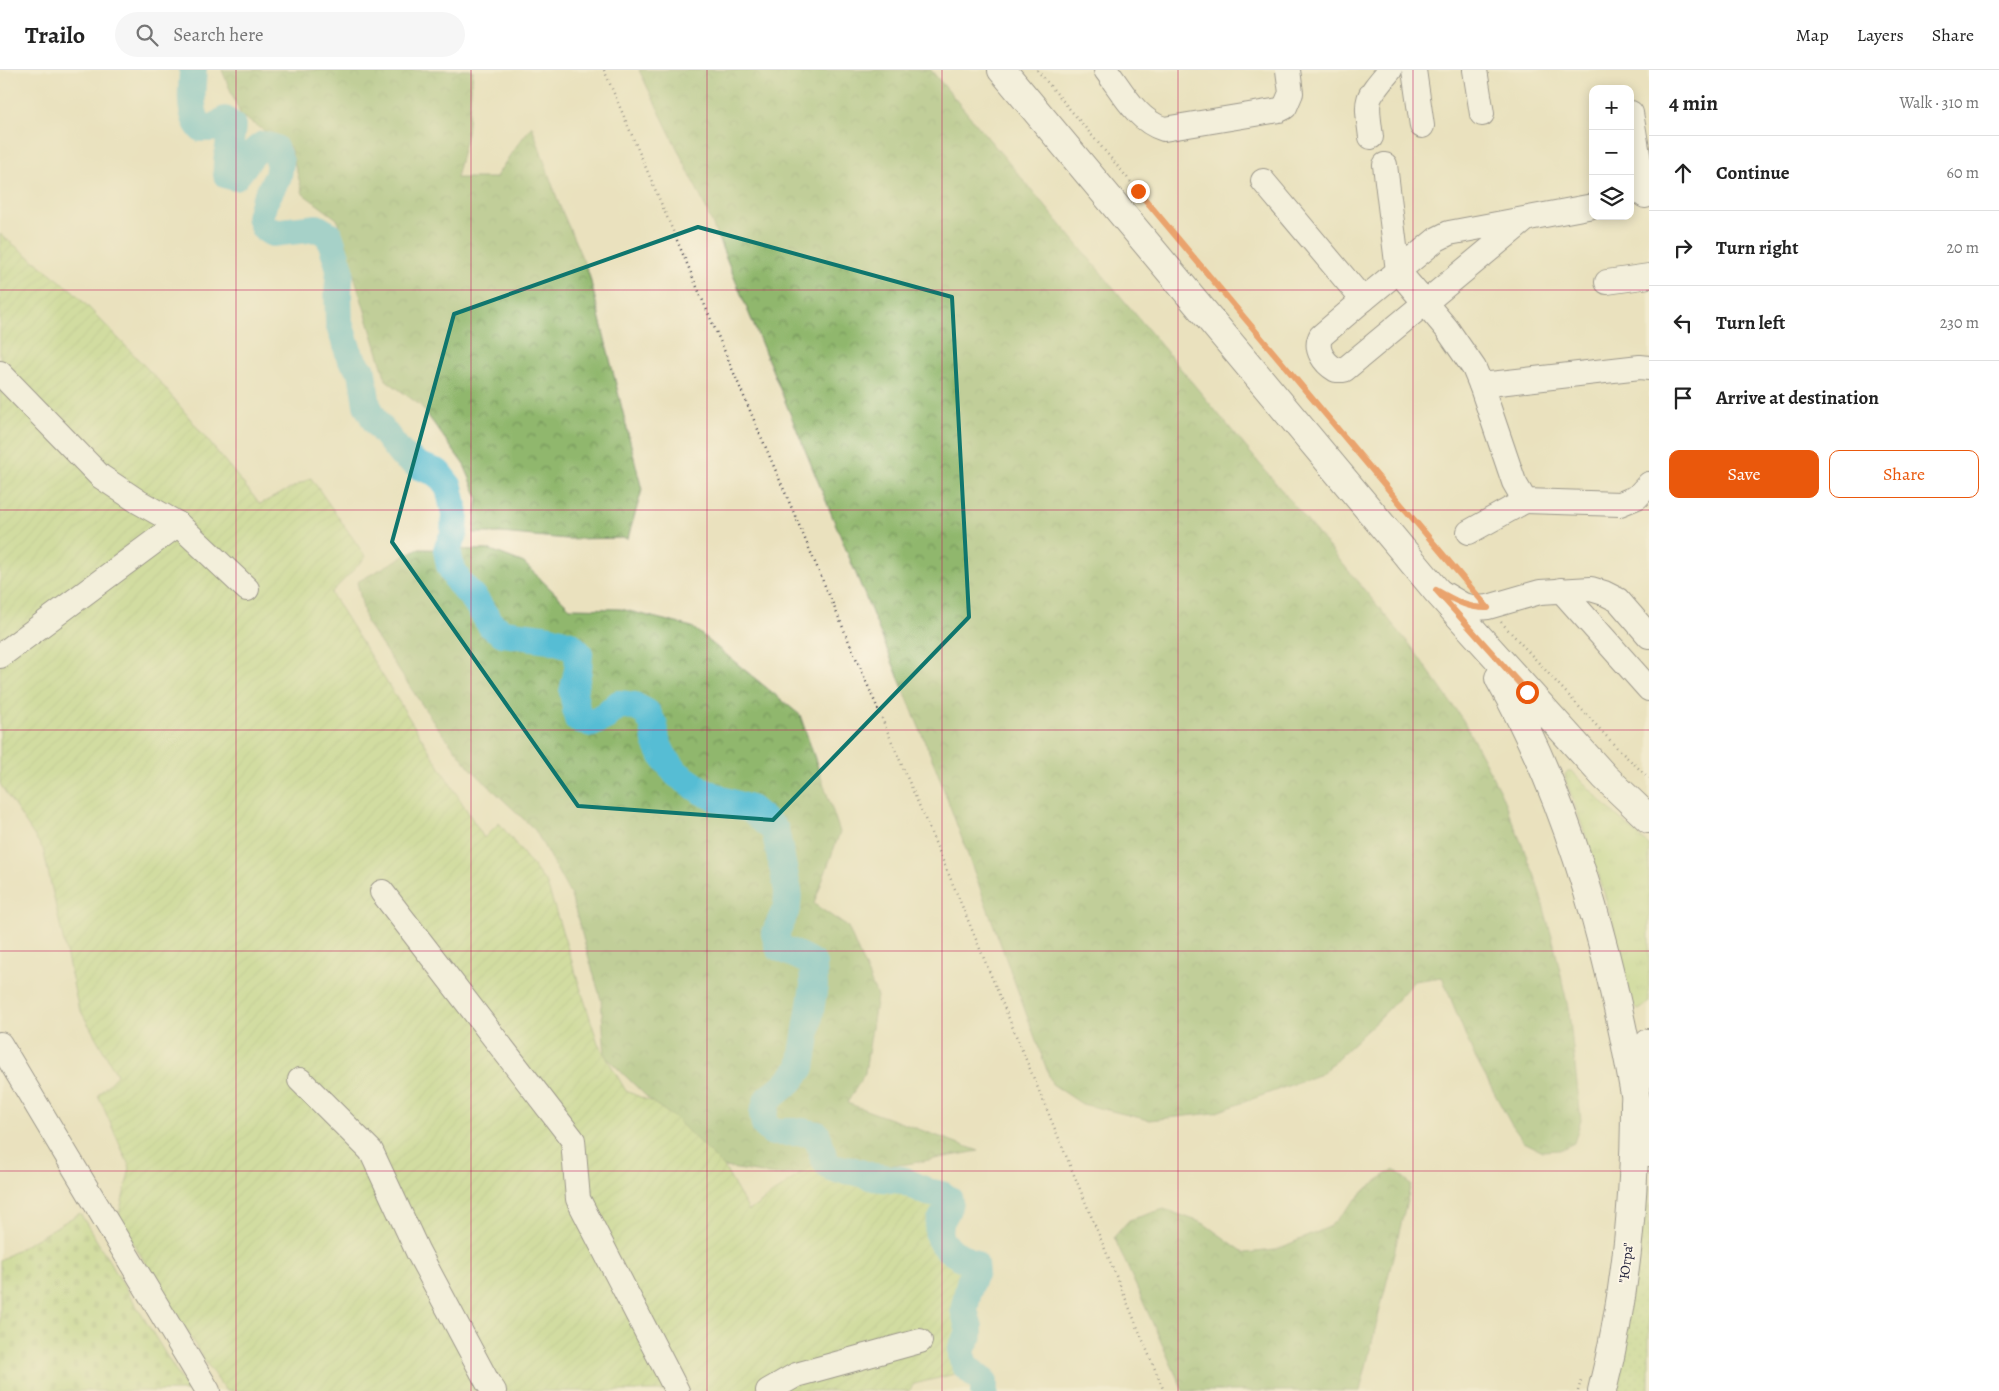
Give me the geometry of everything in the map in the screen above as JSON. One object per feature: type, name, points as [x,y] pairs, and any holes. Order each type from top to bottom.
[{"type":"main road","points":[[1002,70],[1436,590],[1605,777],[1649,819]]},
{"type":"main road","points":[[1436,590],[1497,675],[1537,751],[1555,795],[1579,861],[1597,920],[1627,1052],[1636,1102],[1649,1152]]},
{"type":"main road","points":[[1636,1102],[1637,1077],[1642,1058],[1649,1043]]},
{"type":"main road","name":"\"Югра\"","points":[[1602,1391],[1614,1342],[1625,1279],[1634,1167],[1636,1102]]},
{"type":"street","points":[[1106,70],[1142,116],[1154,126],[1164,129],[1279,110],[1285,106],[1291,93],[1288,70]]},
{"type":"street","points":[[1371,137],[1367,105],[1368,98],[1390,70]]},
{"type":"street","points":[[1414,70],[1422,126]]},
{"type":"street","points":[[1475,70],[1482,114]]},
{"type":"street","points":[[1633,130],[1642,197]]},
{"type":"street","points":[[1385,165],[1398,271],[1447,329],[1474,368],[1482,385],[1514,482],[1525,501]]},
{"type":"street","points":[[1263,181],[1363,300]]},
{"type":"street","points":[[1527,218],[1344,370],[1336,370],[1319,351],[1318,341],[1321,336],[1437,239],[1449,233],[1527,218],[1589,207]]},
{"type":"street","points":[[1607,282],[1649,276]]},
{"type":"street","points":[[1482,385],[1640,367],[1649,368]]},
{"type":"street","points":[[0,372],[100,476],[139,502],[178,524],[248,589]]},
{"type":"street","points":[[1469,532],[1525,501],[1620,504],[1637,497],[1649,484]]},
{"type":"street","points":[[0,656],[178,524]]},
{"type":"street","points":[[1436,590],[1463,605],[1488,608],[1525,595],[1540,592],[1591,589],[1604,592],[1618,600],[1649,636]]},
{"type":"street","points":[[1561,590],[1649,689]]},
{"type":"street","points":[[382,892],[573,1140],[578,1200],[677,1391]]},
{"type":"street","points":[[0,1044],[208,1391]]},
{"type":"street","points":[[300,1080],[371,1151],[418,1252],[494,1391]]},
{"type":"street","points":[[768,1391],[796,1375],[920,1341]]},
{"type":"path","points":[[604,70],[955,889],[1164,1391]]},
{"type":"path","points":[[1037,70],[1488,608],[1619,750],[1649,778]]},
{"type":"highlighted area","points":[[698,227],[952,297],[969,617],[773,820],[578,806],[392,542],[454,314]]},
{"type":"green space","points":[[222,70],[473,70],[467,133],[456,178],[495,178],[532,126],[559,204],[589,274],[642,490],[628,538],[567,539],[501,533],[474,533],[478,497],[464,465],[421,406],[386,380],[337,219],[303,194],[290,147],[241,116]]},
{"type":"green space","points":[[639,70],[931,70],[1411,646],[1463,720],[1500,791],[1535,876],[1554,944],[1569,1012],[1581,1120],[1574,1143],[1560,1150],[1542,1151],[1524,1142],[1511,1124],[1473,1054],[1442,977],[1414,981],[1385,1013],[1321,1074],[1214,1113],[1149,1120],[1082,1104],[1052,1084],[937,771],[704,204]]},
{"type":"green space","points":[[0,234],[72,290],[160,382],[260,504],[311,478],[366,557],[331,593],[484,838],[499,823],[547,884],[598,1043],[626,1091],[652,1102],[675,1118],[724,1167],[749,1211],[813,1165],[846,1180],[938,1202],[933,1236],[938,1250],[964,1269],[955,1302],[960,1331],[953,1338],[959,1373],[914,1384],[909,1391],[226,1391],[206,1363],[118,1218],[130,1168],[98,1095],[117,1075],[78,1006],[43,849],[0,784]]},
{"type":"green space","points":[[417,549],[491,550],[524,563],[570,608],[621,609],[692,627],[800,715],[840,832],[814,904],[848,927],[877,996],[865,1073],[847,1103],[979,1151],[907,1164],[775,1175],[724,1167],[652,1102],[605,1056],[601,1000],[571,896],[535,830],[471,769],[435,724],[366,622],[357,582]]},
{"type":"green space","points":[[1572,772],[1578,777],[1606,806],[1649,845],[1649,1002],[1637,1009],[1631,1003],[1619,946],[1595,863],[1566,781],[1565,774]]},
{"type":"green space","points":[[1394,1169],[1411,1184],[1360,1391],[1183,1391],[1114,1237],[1129,1220],[1164,1209],[1203,1223],[1245,1253],[1275,1250],[1329,1227],[1367,1188]]},
{"type":"green space","points":[[1644,1173],[1649,1187],[1649,1391],[1615,1391]]},
{"type":"green space","points":[[80,1213],[188,1391],[0,1391],[0,1260]]},
{"type":"waterway","points":[[193,70],[192,108],[201,128],[214,128],[225,120],[232,126],[227,175],[235,177],[251,156],[263,145],[274,148],[280,162],[278,176],[264,202],[260,217],[264,228],[272,233],[317,228],[329,235],[340,269],[338,293],[339,323],[350,357],[362,372],[367,405],[376,422],[401,454],[419,466],[438,473],[449,487],[455,514],[454,534],[447,550],[450,565],[458,581],[475,600],[491,625],[503,633],[550,639],[570,645],[579,654],[578,670],[573,692],[578,719],[592,723],[606,716],[619,704],[634,706],[647,713],[654,726],[656,741],[663,756],[677,774],[702,791],[750,809],[775,830],[788,891],[787,907],[775,934],[779,947],[813,964],[814,986],[801,1067],[790,1081],[768,1099],[763,1114],[765,1125],[773,1132],[803,1132],[817,1135],[823,1156],[828,1165],[834,1169],[854,1171],[873,1177],[902,1180],[928,1192],[942,1195],[949,1200],[948,1208],[939,1226],[938,1234],[940,1240],[949,1250],[974,1264],[975,1272],[970,1282],[964,1310],[969,1328],[969,1336],[962,1347],[962,1357],[966,1366],[984,1382],[984,1391]]},
{"type":"route","points":[[1138,191],[1488,608],[1463,605],[1436,590],[1527,692]]}]
